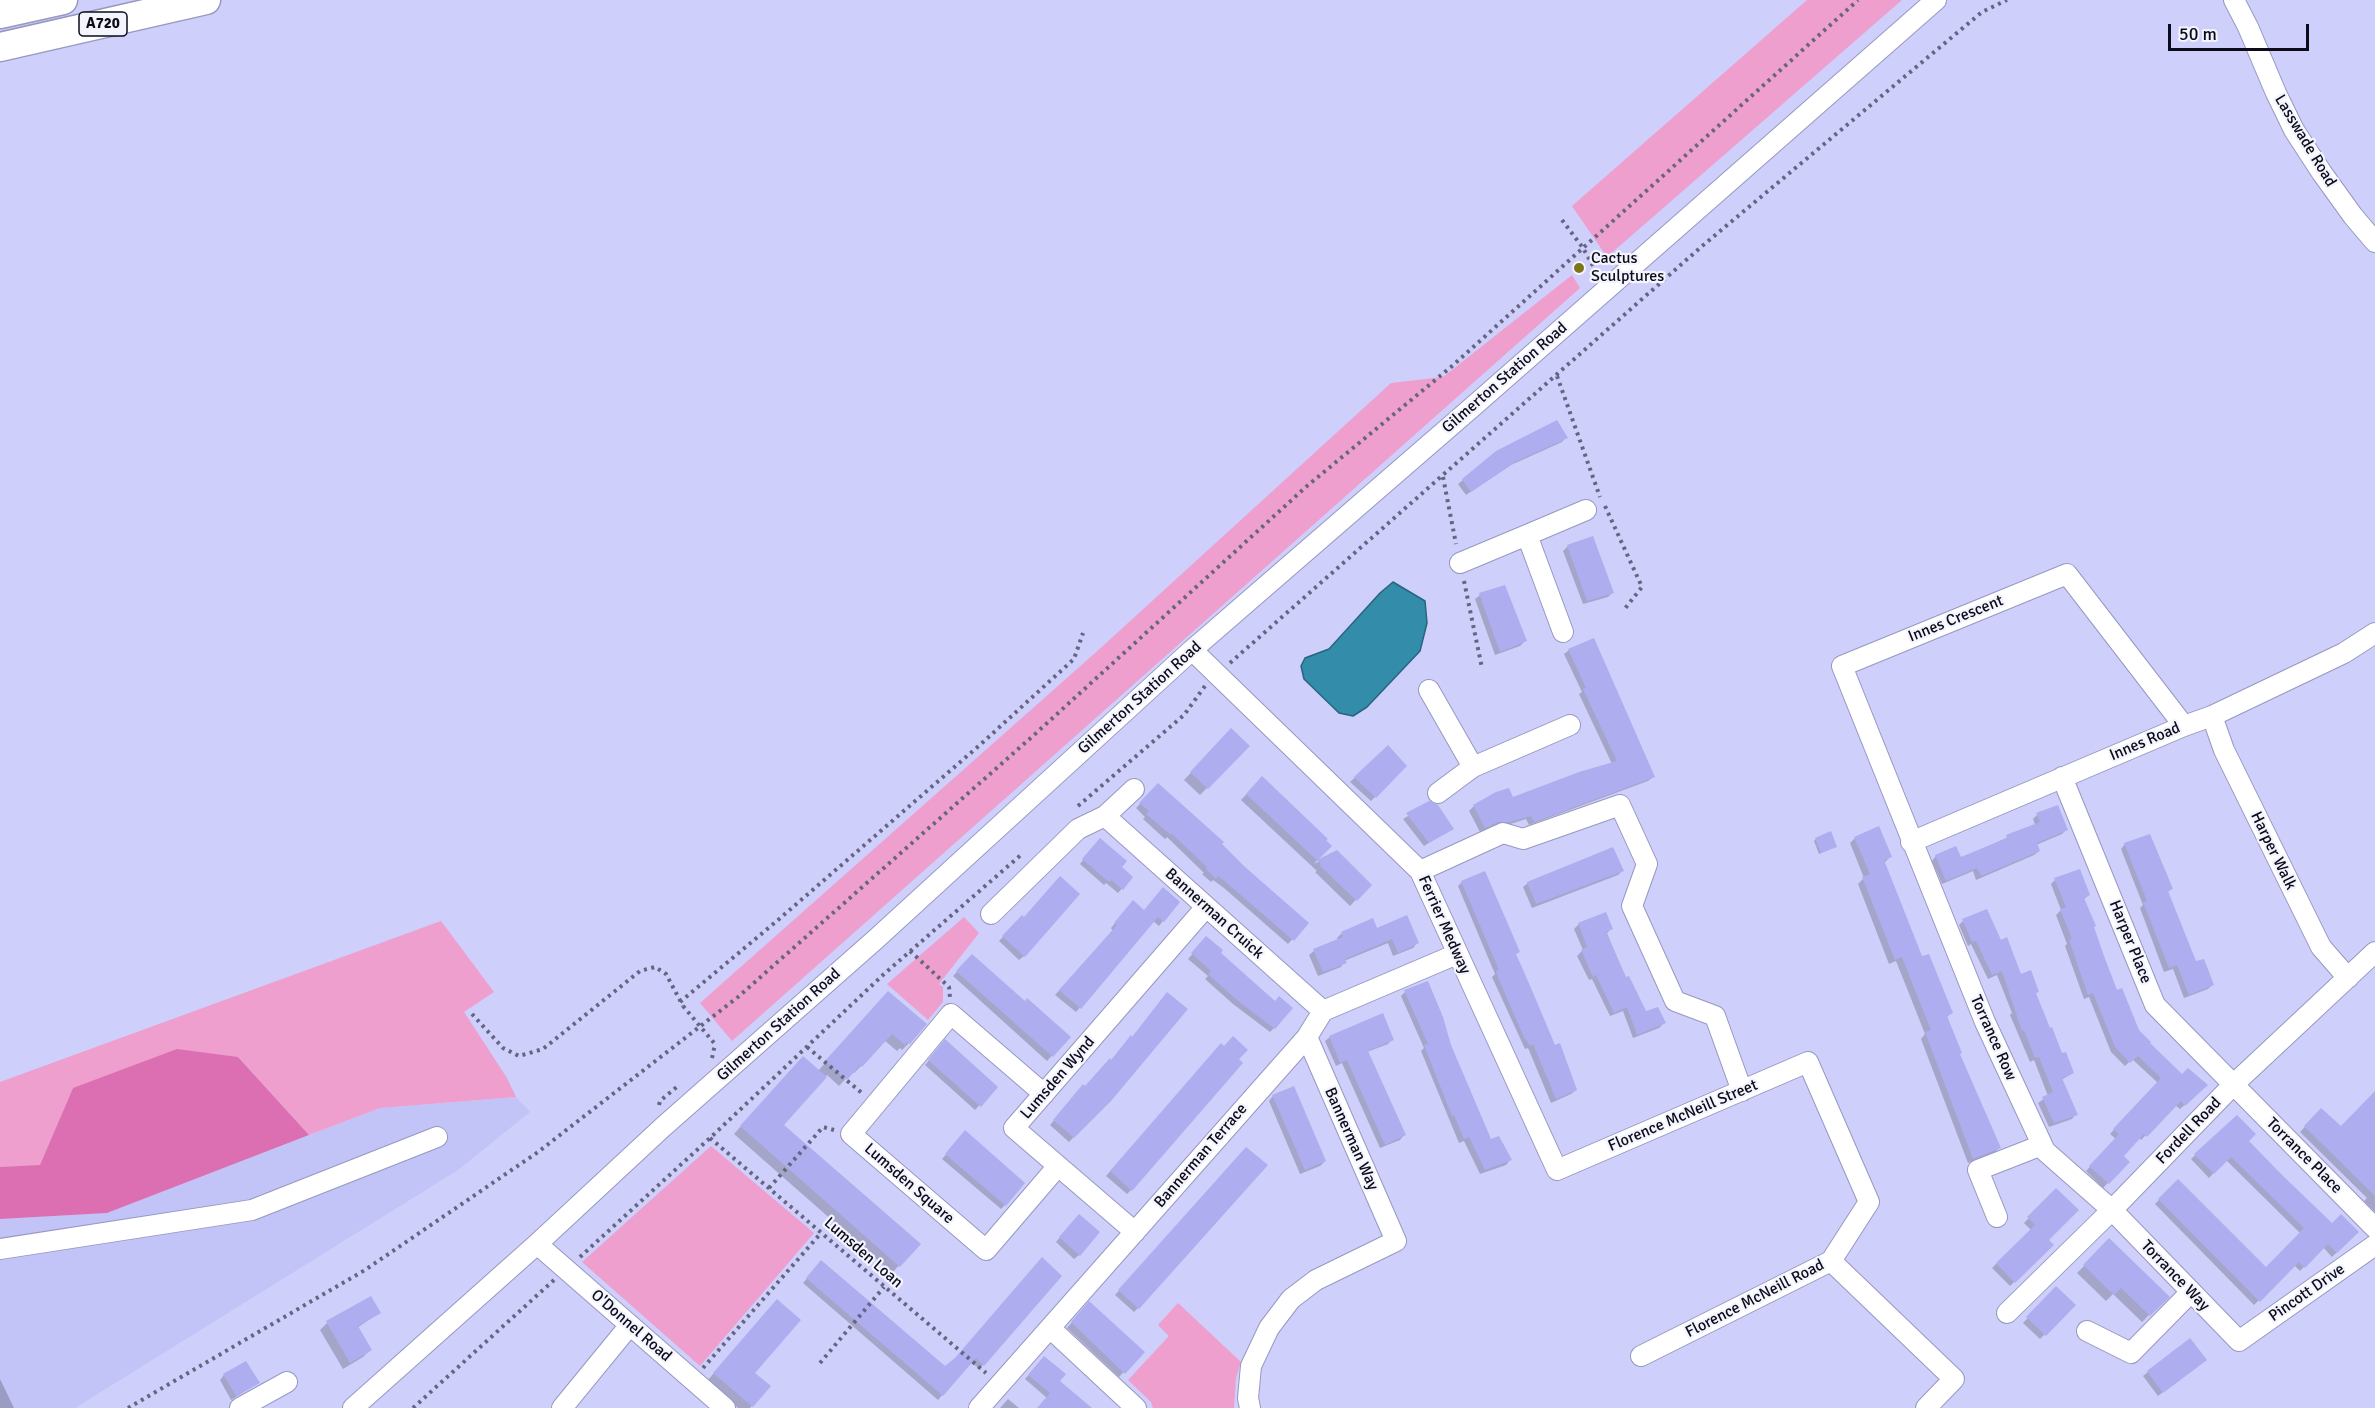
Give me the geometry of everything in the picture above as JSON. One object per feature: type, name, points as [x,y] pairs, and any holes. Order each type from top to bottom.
[{"type":"highway","name":"A720","points":[[0,14],[63,0]]},
{"type":"highway","name":"A720","points":[[0,47],[206,0]]},
{"type":"street","name":"Gilmerton Station Road","points":[[353,1408],[537,1244],[663,1127],[885,931],[1192,650],[1936,0]]},
{"type":"street","name":"Lasswade Road","points":[[2234,0],[2294,130],[2341,199],[2375,242]]},
{"type":"street","points":[[1460,563],[1586,510]]},
{"type":"street","points":[[1527,535],[1563,632]]},
{"type":"street","name":"Innes Crescent","points":[[1911,842],[1842,666],[2067,574],[2184,726]]},
{"type":"street","name":"Innes Road","points":[[1911,842],[2212,716],[2344,653],[2375,633]]},
{"type":"street","name":"Ferrier Medway","points":[[1192,650],[1420,871],[1557,1170]]},
{"type":"street","points":[[1429,690],[1473,767]]},
{"type":"street","name":"Harper Walk","points":[[2212,716],[2224,750],[2320,947],[2348,978]]},
{"type":"street","points":[[1438,793],[1473,767],[1570,725]]},
{"type":"street","name":"Harper Place","points":[[2062,777],[2155,1005],[2234,1084]]},
{"type":"street","points":[[992,914],[1078,829],[1105,816],[1134,789]]},
{"type":"street","points":[[1420,871],[1503,833],[1523,839],[1620,804],[1647,864],[1632,906],[1675,1001],[1715,1016],[1742,1091]]},
{"type":"street","name":"Bannerman Cruick","points":[[1105,816],[1323,1011]]},
{"type":"street","name":"Torrance Row","points":[[1911,842],[1985,1022],[2045,1151],[2112,1210]]},
{"type":"street","name":"Lumsden Wynd","points":[[1135,1232],[1014,1128],[1206,907]]},
{"type":"street","name":"Fordell Road","points":[[2007,1313],[2112,1210],[2234,1084],[2375,952]]},
{"type":"street","points":[[1323,1011],[1457,954]]},
{"type":"street","name":"Bannerman Terrace","points":[[980,1408],[1306,1037],[1323,1011]]},
{"type":"street","points":[[951,1014],[1044,1094]]},
{"type":"street","name":"Lumsden Square","points":[[951,1014],[851,1134],[987,1250],[1058,1166]]},
{"type":"street","name":"Bannerman Way","points":[[1250,1408],[1248,1398],[1251,1366],[1269,1328],[1291,1299],[1316,1280],[1396,1240],[1306,1037]]},
{"type":"street","name":"Florence McNeill Street","points":[[1557,1170],[1808,1062]]},
{"type":"street","name":"Florence McNeill Road","points":[[1641,1356],[1832,1261],[1869,1202],[1808,1062]]},
{"type":"street","name":"Torrance Place","points":[[2234,1084],[2375,1228]]},
{"type":"street","points":[[0,1249],[252,1210],[436,1137]]},
{"type":"street","points":[[1997,1217],[1978,1170],[2042,1145]]},
{"type":"street","name":"Torrance Way","points":[[2112,1210],[2239,1341]]},
{"type":"street","name":"O'Donnel Road","points":[[537,1244],[725,1408]]},
{"type":"street","name":"Pincott Drive","points":[[2239,1341],[2375,1245]]},
{"type":"street","points":[[1832,1261],[1954,1379],[1926,1408]]},
{"type":"street","points":[[2086,1331],[2131,1353],[2192,1292]]},
{"type":"street","points":[[562,1408],[630,1325]]},
{"type":"street","points":[[1050,1328],[1137,1408]]},
{"type":"street","points":[[240,1408],[286,1382]]},
{"type":"path","points":[[128,1408],[375,1263],[538,1152],[738,997],[1034,735],[1307,486],[1451,367],[1858,0]]},
{"type":"path","points":[[1078,807],[1184,714],[1217,674],[1701,247],[1982,12],[2007,0]]},
{"type":"path","points":[[1562,220],[1583,248],[1607,289]]},
{"type":"path","points":[[682,1004],[1057,675],[1074,659],[1083,633]]},
{"type":"path","points":[[413,1408],[710,1138],[910,951],[1025,852]]},
{"type":"path","points":[[910,951],[949,987],[951,1014]]},
{"type":"path","points":[[472,1014],[503,1048],[519,1056],[543,1049],[640,971],[655,967],[666,974],[682,1004],[715,1044]]},
{"type":"path","points":[[807,1047],[875,1104]]},
{"type":"path","points":[[769,1188],[823,1127],[851,1134]]},
{"type":"path","name":"Lumsden Loan","points":[[710,1138],[999,1385]]},
{"type":"path","points":[[692,1380],[821,1233]]},
{"type":"path","points":[[820,1363],[884,1287]]},
{"type":"shaded area","points":[[1807,0],[1902,0],[1607,257],[1572,206]]},
{"type":"shaded area","points":[[1572,275],[1580,288],[732,1041],[700,1003],[1094,654],[1391,383],[1443,377]]},
{"type":"shaded area","points":[[1393,582],[1425,601],[1427,623],[1420,651],[1367,707],[1353,716],[1339,713],[1304,679],[1301,666],[1305,658],[1329,649],[1380,593]]},
{"type":"shaded area","points":[[964,917],[979,933],[939,984],[943,987],[943,1002],[928,1020],[887,984]]},
{"type":"shaded area","points":[[441,921],[494,992],[464,1012],[507,1078],[516,1097],[380,1108],[309,1135],[238,1057],[73,1088],[40,1166],[0,1167],[0,1082]]},
{"type":"shaded area","points":[[177,1049],[238,1057],[309,1135],[107,1213],[0,1219],[0,1167],[40,1165],[73,1088]]},
{"type":"shaded area","points":[[516,1097],[530,1112],[458,1170],[75,1408],[0,1408],[0,1219],[107,1213],[380,1108]]},
{"type":"shaded area","points":[[711,1146],[814,1233],[700,1366],[582,1262]]},
{"type":"shaded area","points":[[1178,1303],[1241,1362],[1236,1378],[1234,1408],[1153,1408],[1151,1402],[1128,1380],[1169,1336],[1158,1325]]},
{"type":"building","points":[[1557,420],[1568,438],[1517,461],[1471,492],[1462,479],[1496,451]]},
{"type":"building","points":[[1593,536],[1614,593],[1587,601],[1567,545]]},
{"type":"building","points":[[1505,585],[1527,641],[1500,652],[1479,593]]},
{"type":"building","points":[[1594,638],[1655,777],[1534,822],[1531,816],[1510,822],[1498,822],[1485,828],[1473,805],[1496,792],[1509,788],[1513,797],[1579,772],[1617,761],[1583,689],[1586,688],[1568,649]]},
{"type":"building","points":[[1231,728],[1250,746],[1208,789],[1190,772]]},
{"type":"building","points":[[1388,745],[1407,766],[1376,798],[1354,777]]},
{"type":"building","points":[[1262,776],[1328,839],[1326,840],[1332,846],[1319,859],[1337,850],[1372,885],[1357,901],[1246,794]]},
{"type":"building","points":[[1158,783],[1224,842],[1222,844],[1245,867],[1309,923],[1294,941],[1218,876],[1216,879],[1206,869],[1207,867],[1172,834],[1146,814],[1149,811],[1139,803]]},
{"type":"building","points":[[1429,801],[1438,805],[1454,829],[1429,843],[1406,813]]},
{"type":"building","points":[[2058,805],[2068,830],[2037,843],[2040,851],[1981,876],[1977,868],[1946,881],[1935,855],[1956,846],[1961,857],[2007,838],[2006,835],[2040,822],[2036,813]]},
{"type":"building","points":[[1879,826],[1892,857],[1884,860],[1922,956],[1929,954],[1953,1013],[1947,1016],[1962,1053],[1960,1054],[2001,1148],[1973,1159],[1925,1032],[1931,1030],[1902,957],[1895,960],[1862,877],[1870,874],[1854,837]]},
{"type":"building","points":[[1831,831],[1837,847],[1821,853],[1815,838]]},
{"type":"building","points":[[2150,834],[2173,889],[2168,891],[2196,961],[2204,959],[2214,985],[2189,995],[2177,965],[2169,968],[2143,902],[2147,901],[2124,843]]},
{"type":"building","points":[[1100,838],[1127,861],[1122,867],[1133,877],[1123,890],[1111,880],[1109,882],[1082,859]]},
{"type":"building","points":[[1613,847],[1624,871],[1536,904],[1527,882]]},
{"type":"building","points":[[2080,869],[2090,895],[2084,898],[2096,926],[2094,927],[2104,956],[2117,990],[2122,988],[2139,1030],[2182,1074],[2188,1068],[2208,1085],[2185,1106],[2181,1101],[2147,1137],[2144,1134],[2124,1156],[2130,1162],[2109,1184],[2089,1166],[2119,1134],[2113,1129],[2161,1078],[2138,1056],[2130,1063],[2115,1047],[2093,993],[2088,995],[2069,940],[2072,939],[2060,909],[2066,907],[2054,878]]},
{"type":"building","points":[[1485,871],[1520,952],[1516,954],[1555,1045],[1560,1043],[1577,1090],[1556,1099],[1533,1044],[1530,1046],[1524,1037],[1499,980],[1496,971],[1499,970],[1461,881]]},
{"type":"building","points":[[1060,876],[1080,894],[1025,957],[1002,936],[1022,915],[1024,917]]},
{"type":"building","points":[[1163,887],[1180,902],[1164,922],[1158,917],[1081,1009],[1059,990],[1117,925],[1114,923],[1133,900],[1144,910]]},
{"type":"building","points":[[1987,909],[2001,940],[2007,937],[2021,974],[2031,970],[2039,992],[2036,993],[2050,1028],[2052,1027],[2062,1053],[2066,1052],[2074,1073],[2062,1078],[2078,1115],[2054,1123],[2042,1097],[2053,1092],[2039,1057],[2035,1058],[2024,1030],[2022,1031],[2002,971],[1992,975],[1976,941],[1972,942],[1962,919]]},
{"type":"building","points":[[1606,912],[1613,929],[1606,932],[1626,977],[1629,976],[1646,1011],[1658,1007],[1666,1023],[1637,1035],[1627,1007],[1614,1013],[1596,975],[1593,977],[1581,950],[1587,947],[1578,923]]},
{"type":"building","points":[[1407,915],[1419,943],[1398,953],[1392,939],[1345,959],[1347,963],[1323,972],[1313,949],[1343,937],[1341,932],[1373,918],[1377,928]]},
{"type":"building","points":[[1206,936],[1223,950],[1221,953],[1275,1001],[1279,996],[1293,1008],[1275,1029],[1208,974],[1211,971],[1191,953]]},
{"type":"building","points":[[972,954],[1025,1001],[1027,998],[1071,1037],[1053,1057],[956,971]]},
{"type":"building","points":[[1428,981],[1443,1017],[1451,1045],[1491,1139],[1499,1136],[1512,1160],[1485,1170],[1469,1137],[1464,1139],[1454,1115],[1452,1116],[1424,1045],[1428,1044],[1404,990]]},
{"type":"building","points":[[888,991],[927,1024],[910,1044],[907,1042],[905,1045],[892,1034],[847,1080],[825,1061]]},
{"type":"building","points":[[1167,992],[1188,1009],[1111,1101],[1074,1138],[1053,1120],[1083,1084],[1085,1086],[1110,1058],[1111,1060],[1131,1035],[1132,1037]]},
{"type":"building","points":[[1383,1013],[1394,1040],[1368,1051],[1406,1135],[1385,1145],[1347,1060],[1340,1063],[1329,1036]]},
{"type":"building","points":[[1233,1036],[1248,1050],[1239,1059],[1243,1063],[1132,1191],[1110,1171],[1221,1043],[1224,1046]]},
{"type":"building","points":[[945,1039],[998,1087],[981,1107],[928,1060]]},
{"type":"building","points":[[803,1056],[827,1077],[784,1125],[921,1244],[900,1267],[740,1126]]},
{"type":"building","points":[[1294,1086],[1326,1161],[1305,1170],[1272,1095]]},
{"type":"building","points":[[2375,1091],[2375,1196],[2304,1126],[2321,1108],[2341,1126]]},
{"type":"building","points":[[2237,1115],[2256,1134],[2249,1141],[2332,1223],[2341,1214],[2359,1232],[2337,1253],[2328,1244],[2305,1268],[2299,1262],[2260,1302],[2158,1199],[2178,1179],[2266,1267],[2304,1228],[2231,1157],[2214,1174],[2194,1154]]},
{"type":"building","points":[[965,1130],[1025,1183],[1006,1206],[945,1154]]},
{"type":"building","points":[[1246,1147],[1268,1165],[1139,1309],[1118,1290]]},
{"type":"building","points":[[2056,1188],[2079,1210],[2049,1240],[2054,1245],[2015,1283],[1996,1263],[2035,1225],[2027,1217]]},
{"type":"building","points":[[1079,1214],[1100,1232],[1080,1256],[1059,1237]]},
{"type":"building","points":[[2109,1238],[2170,1297],[2150,1316],[2121,1288],[2114,1295],[2083,1265]]},
{"type":"building","points":[[1042,1257],[1062,1276],[984,1366],[976,1358],[943,1396],[806,1278],[821,1260],[945,1366],[955,1358]]},
{"type":"building","points":[[2056,1286],[2076,1305],[2046,1336],[2026,1317]]},
{"type":"building","points":[[371,1296],[381,1313],[358,1326],[372,1350],[350,1363],[326,1321]]},
{"type":"building","points":[[777,1299],[801,1320],[755,1373],[771,1386],[753,1407],[713,1373]]},
{"type":"building","points":[[1089,1301],[1145,1352],[1125,1374],[1071,1322]]},
{"type":"building","points":[[2190,1338],[2207,1360],[2163,1393],[2147,1371]]},
{"type":"building","points":[[1044,1356],[1066,1374],[1060,1381],[1092,1408],[1037,1408],[1050,1393],[1028,1375]]},
{"type":"building","points":[[246,1361],[260,1383],[236,1396],[223,1374]]},
{"type":"place","name":"Cactus Sculptures","points":[[1579,268]]}]
